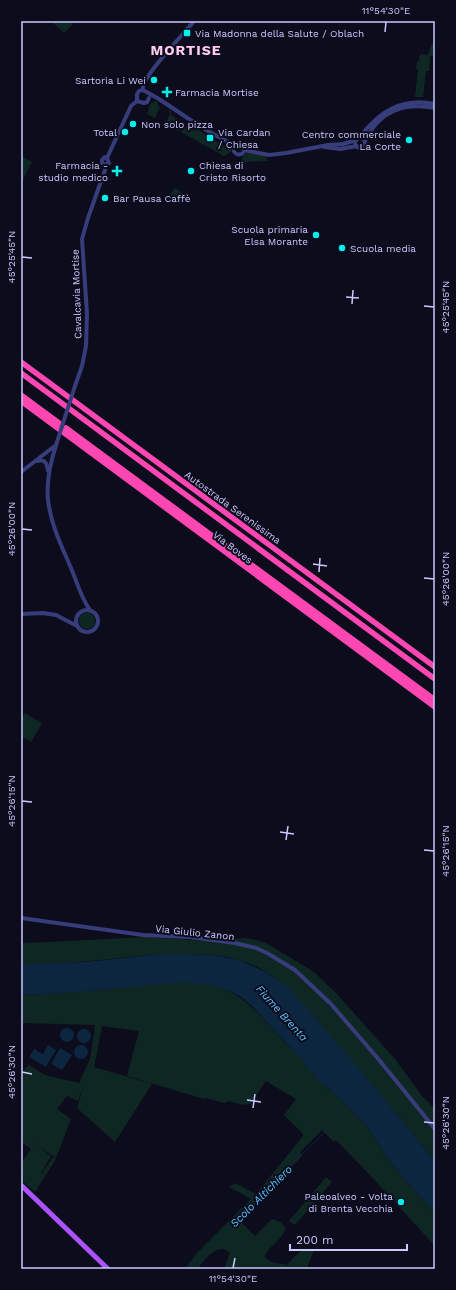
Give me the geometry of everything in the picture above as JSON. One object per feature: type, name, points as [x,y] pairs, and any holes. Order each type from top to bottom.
[{"type":"highway","name":"Autostrada Serenissima","points":[[21,362],[435,667]]},
{"type":"highway","name":"Autostrada Serenissima","points":[[21,373],[435,678]]},
{"type":"highway","points":[[21,394],[59,423]]},
{"type":"highway","name":"Via Boves","points":[[21,401],[434,704]]},
{"type":"highway","name":"Via Boves","points":[[66,428],[434,704]]},
{"type":"main road","points":[[21,1185],[108,1269]]},
{"type":"street","points":[[143,90],[143,85],[150,73],[194,21]]},
{"type":"street","points":[[143,90],[157,97],[201,128],[235,146]]},
{"type":"street","points":[[143,90],[139,91],[137,94],[137,101],[144,103],[147,102],[149,98],[157,97]]},
{"type":"street","points":[[148,93],[149,98]]},
{"type":"street","name":"Cavalcavia Mortise","points":[[90,610],[82,595],[51,518],[48,499],[49,474],[56,444],[82,366],[86,346],[87,314],[82,248],[83,235],[106,165],[109,161],[107,158],[131,106],[137,101]]},
{"type":"street","points":[[357,146],[355,143],[357,139],[380,115],[394,107],[418,101],[435,104]]},
{"type":"street","points":[[322,147],[340,149],[353,146],[363,147],[368,133],[389,113],[416,106],[435,108]]},
{"type":"street","points":[[244,150],[269,155],[328,145],[343,144],[362,138],[365,141]]},
{"type":"street","points":[[235,146],[241,143],[244,146],[244,150]]},
{"type":"street","points":[[235,146],[234,151],[238,154],[242,154],[244,150]]},
{"type":"street","points":[[21,472],[56,444]]},
{"type":"street","points":[[35,462],[42,460],[44,461],[47,464],[49,474]]},
{"type":"street","points":[[21,614],[43,613],[56,615],[77,626],[80,630],[88,632],[96,627],[98,623],[97,616],[90,610],[83,610],[78,614],[76,620],[77,626]]},
{"type":"street","name":"Via Giulio Zanon","points":[[21,918],[143,935],[203,939],[245,946],[267,953],[295,970],[331,1004],[367,1045],[435,1129]]},
{"type":"green space","points":[[51,21],[71,21],[73,24],[64,33]]},
{"type":"green space","points":[[435,41],[435,56],[430,56],[429,71],[426,71],[423,97],[415,97],[418,69],[416,69],[417,61],[419,61],[420,54],[428,55],[431,45]]},
{"type":"green space","points":[[155,101],[158,102],[160,107],[155,118],[147,114],[150,104]]},
{"type":"green space","points":[[169,110],[171,111],[171,115],[183,123],[178,131],[163,122],[166,122],[170,114],[169,111],[168,112]]},
{"type":"green space","points":[[188,124],[227,148],[227,144],[232,148],[231,152],[224,156],[181,132]]},
{"type":"green space","points":[[246,153],[264,155],[268,161],[242,162],[242,157]]},
{"type":"green space","points":[[21,156],[32,162],[21,184]]},
{"type":"green space","points":[[175,188],[187,196],[182,202],[170,195]]},
{"type":"green space","points":[[87,613],[93,615],[95,621],[93,627],[87,629],[81,627],[79,621],[81,615]]},
{"type":"green space","points":[[25,713],[42,723],[31,742],[21,736],[21,719]]},
{"type":"green space","points":[[146,937],[209,941],[247,938],[266,943],[314,972],[335,992],[395,1059],[422,1096],[435,1109],[435,1161],[365,1076],[296,997],[282,984],[257,967],[230,958],[190,954],[148,955],[64,963],[21,964],[21,943]]},
{"type":"green space","points":[[171,982],[191,982],[221,988],[233,993],[255,1010],[284,1042],[301,1058],[320,1081],[366,1124],[387,1158],[435,1212],[435,1246],[336,1140],[334,1142],[322,1130],[300,1152],[302,1156],[240,1221],[255,1236],[272,1219],[281,1223],[285,1227],[284,1232],[267,1252],[265,1257],[272,1262],[287,1265],[302,1250],[314,1250],[307,1268],[310,1269],[224,1269],[230,1253],[221,1249],[208,1256],[198,1269],[185,1269],[196,1254],[251,1199],[229,1187],[235,1183],[256,1194],[303,1136],[303,1134],[284,1115],[296,1099],[266,1081],[250,1104],[243,1105],[229,1101],[224,1103],[206,1098],[204,1099],[127,1076],[139,1031],[102,1026],[94,1067],[152,1084],[115,1142],[77,1108],[84,1084],[78,1101],[67,1096],[57,1109],[71,1119],[56,1158],[34,1143],[51,1156],[41,1173],[53,1157],[56,1159],[35,1192],[21,1180],[21,1163],[31,1149],[21,1142],[21,1079],[24,1070],[29,1065],[45,1075],[79,1083],[90,1059],[95,1025],[21,1023],[21,995],[65,993]]},
{"type":"green space","points":[[326,1177],[332,1182],[295,1225],[289,1221]]},
{"type":"water","name":"Fiume Brenta","points":[[162,954],[211,955],[239,960],[266,972],[290,989],[358,1067],[435,1161],[435,1212],[387,1158],[366,1124],[331,1090],[320,1083],[303,1061],[253,1007],[232,992],[211,985],[184,982],[65,993],[21,995],[21,964],[86,962]]},
{"type":"water","points":[[64,1028],[70,1028],[74,1032],[74,1038],[70,1042],[64,1042],[60,1038],[60,1032]]},
{"type":"water","points":[[81,1029],[87,1029],[91,1033],[91,1039],[87,1043],[81,1043],[77,1039],[77,1033]]},
{"type":"water","points":[[48,1045],[56,1050],[46,1067],[29,1057],[34,1049],[43,1054]]},
{"type":"water","points":[[78,1045],[84,1045],[88,1049],[88,1055],[84,1059],[78,1059],[74,1055],[74,1049]]},
{"type":"water","points":[[60,1048],[72,1055],[62,1070],[51,1064]]},
{"type":"waterway","name":"Scolo Altichiero","points":[[337,1119],[348,1106]]},
{"type":"waterway","name":"Scolo Altichiero","points":[[188,1269],[198,1257],[242,1217],[294,1162],[334,1123]]},
{"type":"place","name":"Via Madonna della Salute / Oblach","points":[[187,33]]},
{"type":"place","name":"Sartoria Li Wei","points":[[154,80]]},
{"type":"place","name":"Farmacia Mortise","points":[[167,92]]},
{"type":"place","name":"Non solo pizza","points":[[133,124]]},
{"type":"place","name":"Total","points":[[125,132]]},
{"type":"place","name":"Via Cardan / Chiesa","points":[[210,138]]},
{"type":"place","name":"Centro commerciale La Corte","points":[[409,140]]},
{"type":"place","name":"Farmacia - studio medico","points":[[117,171]]},
{"type":"place","name":"Chiesa di Cristo Risorto","points":[[191,171]]},
{"type":"place","name":"Bar Pausa Caffè","points":[[105,198]]},
{"type":"place","name":"Scuola primaria Elsa Morante","points":[[316,235]]},
{"type":"place","name":"Scuola media","points":[[342,248]]},
{"type":"place","name":"Paleoalveo - Volta di Brenta Vecchia","points":[[401,1202]]},
{"type":"district","name":"MORTISE","points":[[186,50]]}]
